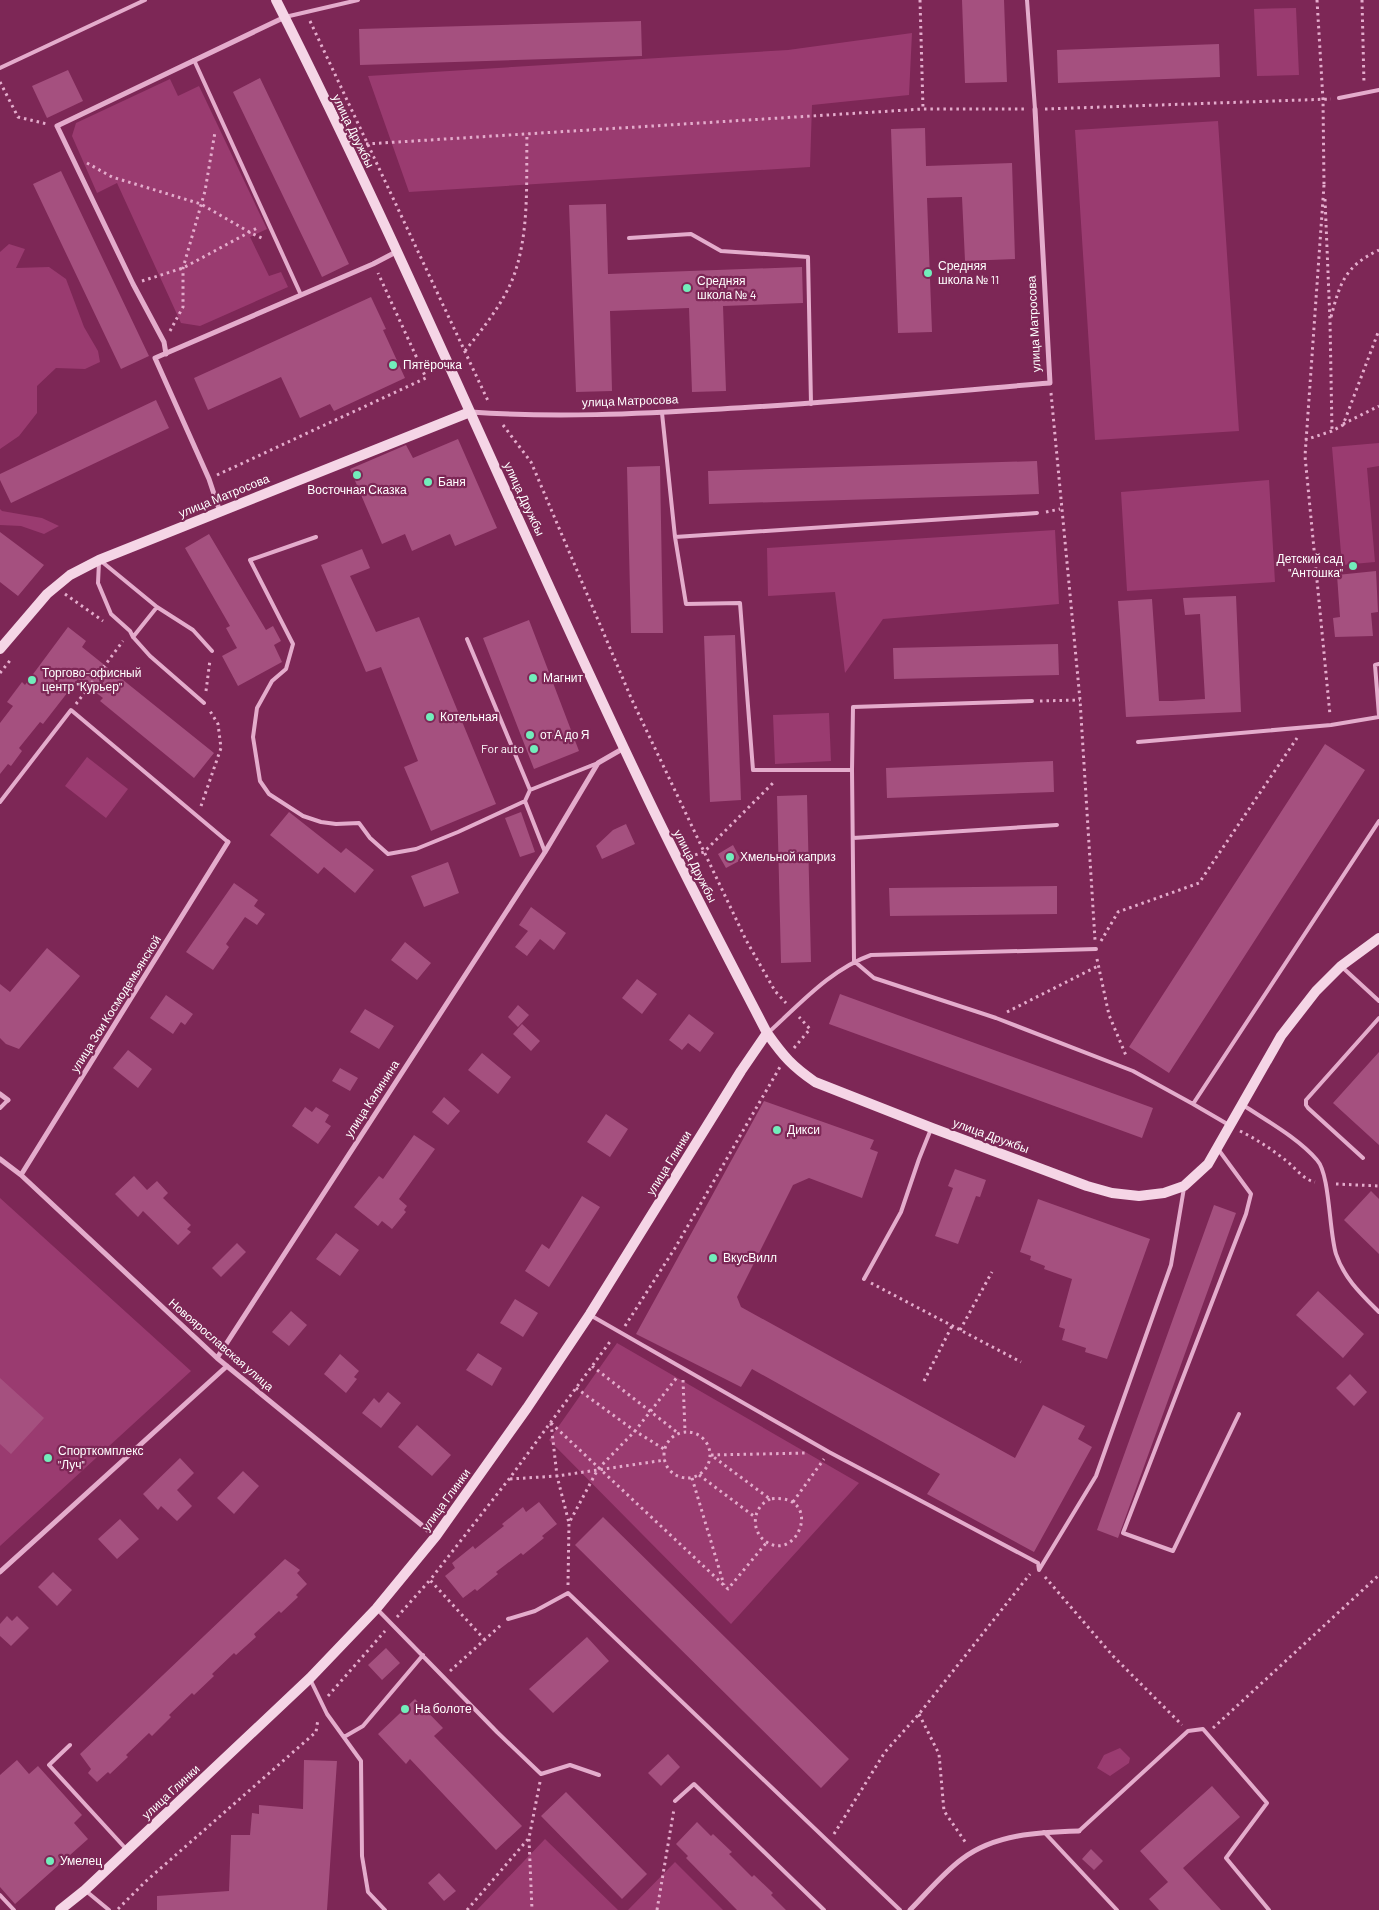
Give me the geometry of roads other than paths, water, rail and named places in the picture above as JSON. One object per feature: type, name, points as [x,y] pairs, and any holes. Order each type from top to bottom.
[{"type":"street","name":"улица Дружбы","points":[[276,0],[398,251],[470,412],[677,860],[767,1034],[785,1059],[815,1082],[1087,1186],[1112,1193],[1139,1196],[1164,1193],[1184,1186],[1208,1164],[1281,1036],[1316,992],[1341,966],[1379,938]]},
{"type":"street","points":[[166,354],[164,342],[133,284],[57,126],[285,17]]},
{"type":"street","name":"улица Матросова","points":[[0,650],[47,594],[70,575],[99,560],[220,513],[275,488],[470,412],[574,415],[662,413],[811,404],[1050,383],[1035,109]]},
{"type":"street","points":[[220,513],[209,479],[155,358],[373,264],[398,251]]},
{"type":"street","points":[[598,763],[624,748]]},
{"type":"street","name":"улица Калинина","points":[[217,1358],[545,852],[598,763]]},
{"type":"street","name":"улица Зои Космодемьянской","points":[[21,1176],[228,842]]},
{"type":"street","name":"улица Глинки","points":[[60,1910],[85,1890],[310,1678],[376,1609],[436,1536],[527,1408],[590,1314],[741,1071],[767,1034]]},
{"type":"street","points":[[0,1094],[8,1100]]},
{"type":"street","name":"Новоярославская улица","points":[[0,1159],[21,1176],[217,1358],[436,1536]]},
{"type":"street","points":[[0,1572],[227,1366]]},
{"type":"street","points":[[910,1910],[941,1878],[962,1859],[973,1852],[1002,1839],[1044,1832],[1079,1831]]},
{"type":"lane","points":[[0,68],[144,0]]},
{"type":"lane","points":[[285,17],[358,0]]},
{"type":"lane","points":[[1027,0],[1035,109]]},
{"type":"lane","points":[[194,60],[301,295]]},
{"type":"lane","points":[[1339,98],[1379,90]]},
{"type":"lane","points":[[629,238],[691,234],[721,251],[808,257],[811,404]]},
{"type":"lane","points":[[662,413],[675,536],[686,604],[740,603],[753,770],[852,770]]},
{"type":"lane","points":[[675,536],[1037,513]]},
{"type":"lane","points":[[316,538],[250,560],[293,644],[286,669],[272,681],[257,708],[253,737],[260,780],[269,794],[302,816],[336,824],[359,822],[370,838],[388,854],[416,849],[524,801],[530,790],[598,763]]},
{"type":"lane","points":[[99,560],[157,607],[193,630],[212,651]]},
{"type":"lane","points":[[99,560],[98,583],[111,614],[130,631],[150,656],[204,702]]},
{"type":"lane","points":[[133,637],[157,607]]},
{"type":"lane","points":[[467,639],[530,790]]},
{"type":"lane","points":[[1138,742],[1331,725],[1379,716],[1375,665],[1379,664]]},
{"type":"lane","points":[[1032,701],[853,707],[854,961],[874,978],[996,1018],[1132,1071],[1231,1126]]},
{"type":"lane","points":[[0,802],[71,710],[228,842]]},
{"type":"lane","points":[[524,801],[545,852]]},
{"type":"lane","points":[[1193,1104],[1379,821]]},
{"type":"lane","points":[[854,838],[1057,825]]},
{"type":"lane","points":[[767,1034],[822,985],[854,961],[871,955],[1096,949]]},
{"type":"lane","points":[[1341,966],[1379,1001]]},
{"type":"lane","points":[[1363,1158],[1308,1108],[1306,1100],[1379,1018]]},
{"type":"lane","points":[[0,1108],[8,1100]]},
{"type":"lane","points":[[1243,1105],[1288,1135],[1319,1161],[1326,1183],[1332,1238],[1336,1255],[1349,1282],[1379,1312]]},
{"type":"lane","points":[[864,1279],[901,1212],[932,1128]]},
{"type":"lane","points":[[1218,1149],[1251,1194],[1246,1214],[1123,1533],[1173,1552],[1239,1414]]},
{"type":"lane","points":[[590,1314],[829,1452],[1038,1563],[1039,1570],[1096,1476],[1171,1265],[1184,1186]]},
{"type":"lane","points":[[508,1619],[534,1612],[568,1593],[900,1910]]},
{"type":"lane","points":[[376,1609],[541,1774],[570,1766],[599,1774]]},
{"type":"lane","points":[[344,1737],[363,1726],[423,1655]]},
{"type":"lane","points":[[310,1678],[327,1714],[361,1761],[362,1856],[368,1892],[385,1910]]},
{"type":"lane","points":[[1079,1831],[1188,1731],[1203,1729],[1267,1803],[1226,1858],[1269,1910]]},
{"type":"lane","points":[[70,1746],[49,1765],[127,1850]]},
{"type":"lane","points":[[675,1801],[694,1784],[824,1910]]},
{"type":"lane","points":[[1044,1832],[1117,1910]]},
{"type":"lane","points":[[85,1890],[110,1910]]},
{"type":"lane","points":[[0,1895],[14,1910]]},
{"type":"place","name":"Средняя школа № 11","points":[[928,273]]},
{"type":"place","name":"Средняя школа № 4","points":[[687,288]]},
{"type":"place","name":"Пятёрочка","points":[[393,365]]},
{"type":"place","name":"Восточная Сказка","points":[[357,475]]},
{"type":"place","name":"Баня","points":[[428,482]]},
{"type":"place","name":"Детский сад \"Антошка\"","points":[[1353,566]]},
{"type":"place","name":"Магнит","points":[[533,678]]},
{"type":"place","name":"Торгово-офисный центр \"Курьер\"","points":[[32,680]]},
{"type":"place","name":"Котельная","points":[[430,717]]},
{"type":"place","name":"от А до Я","points":[[530,735]]},
{"type":"place","name":"For auto","points":[[534,749]]},
{"type":"place","name":"Хмельной каприз","points":[[730,857]]},
{"type":"place","name":"Дикси","points":[[777,1130]]},
{"type":"place","name":"ВкусВилл","points":[[713,1258]]},
{"type":"place","name":"Спорткомплекс \"Луч\"","points":[[48,1458]]},
{"type":"place","name":"На болоте","points":[[405,1709]]},
{"type":"place","name":"Умелец","points":[[50,1861]]}]
